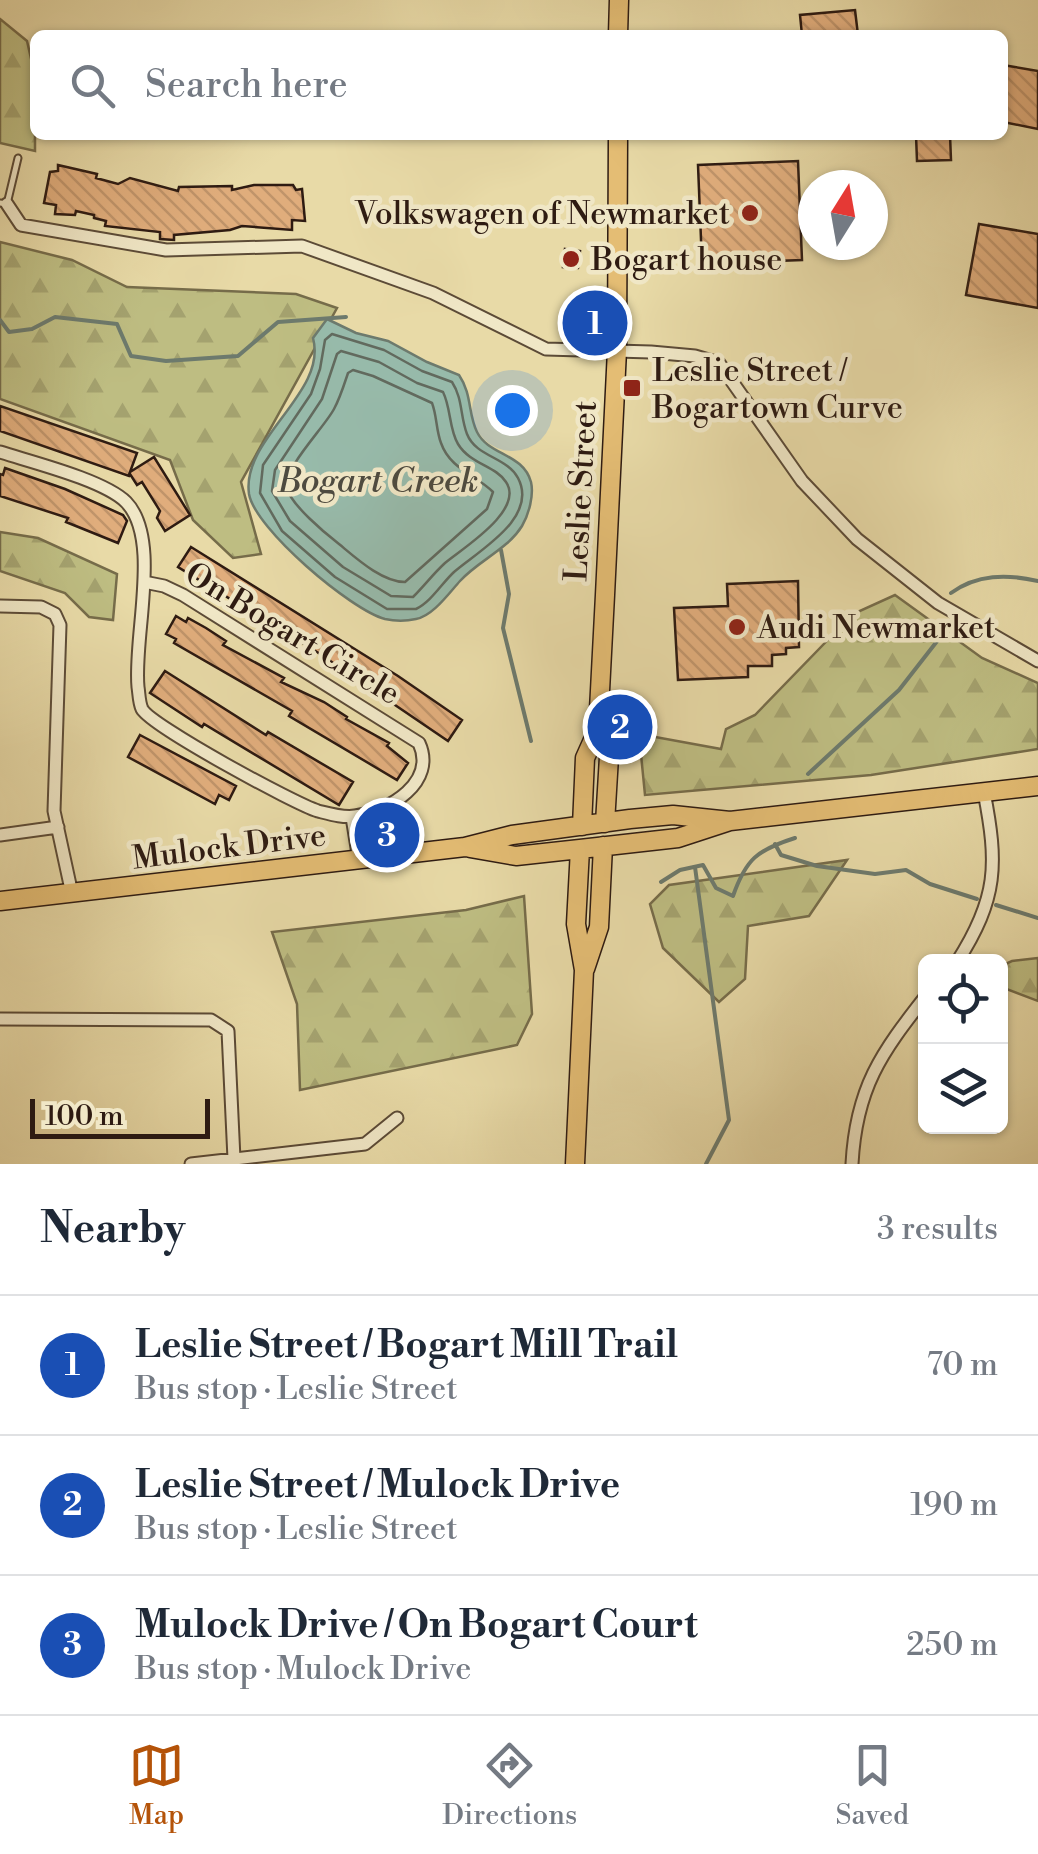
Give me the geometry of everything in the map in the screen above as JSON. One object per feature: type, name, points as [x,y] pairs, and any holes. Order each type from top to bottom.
[{"type":"main road","points":[[618,30],[619,0]]},
{"type":"main road","name":"Leslie Street","points":[[582,826],[585,758],[598,729],[617,350],[618,140]]},
{"type":"main road","name":"Leslie Street","points":[[598,729],[608,757],[605,823]]},
{"type":"main road","name":"Mulock Drive","points":[[465,847],[516,856],[678,838],[730,821],[1038,786]]},
{"type":"main road","name":"Mulock Drive","points":[[0,901],[465,847],[512,835],[673,815],[730,821]]},
{"type":"main road","points":[[584,970],[598,927],[603,846]]},
{"type":"main road","points":[[575,1164],[584,970],[576,924],[580,849]]},
{"type":"street","points":[[3,203],[21,226],[166,250],[302,246],[433,293],[546,349],[695,356],[719,363],[802,482],[857,539],[938,604],[1038,661]]},
{"type":"street","points":[[0,452],[116,493],[137,516],[142,529],[144,582]]},
{"type":"street","name":"On Bogart Circle","points":[[144,582],[183,596],[419,742],[425,764],[414,784],[386,807],[352,817],[308,808],[251,779],[155,722],[142,709],[136,668],[144,582]]},
{"type":"street","points":[[0,606],[41,607],[55,614],[60,626],[54,811],[72,894]]},
{"type":"street","points":[[961,954],[984,912],[992,885],[994,845],[984,792]]},
{"type":"street","points":[[352,817],[359,860]]},
{"type":"street","points":[[0,835],[58,827]]},
{"type":"street","points":[[852,1164],[854,1135],[871,1073],[918,1007]]},
{"type":"street","points":[[0,1019],[211,1020],[228,1031],[234,1159]]},
{"type":"street","points":[[191,1164],[365,1144],[397,1118]]},
{"type":"lane","points":[[3,203],[18,158]]},
{"type":"green space","points":[[0,19],[27,41],[30,140],[35,140],[35,151],[0,143]]},
{"type":"green space","points":[[0,242],[72,260],[127,287],[296,294],[337,308],[241,482],[261,554],[233,558],[193,520],[170,460],[0,399]]},
{"type":"green space","points":[[0,532],[38,538],[117,574],[113,620],[89,617],[65,593],[0,571]]},
{"type":"green space","points":[[895,595],[982,658],[1038,683],[1038,749],[871,775],[645,795],[639,734],[721,749],[726,729],[755,715],[853,614]]},
{"type":"green space","points":[[847,860],[809,916],[748,926],[745,979],[719,1002],[663,948],[650,904],[669,885]]},
{"type":"green space","points":[[524,896],[532,1014],[517,1045],[300,1090],[297,1004],[272,932],[466,910]]},
{"type":"green space","points":[[1038,958],[1038,1001],[1008,990],[1008,963]]},
{"type":"water","name":"Bogart Creek","points":[[327,319],[356,333],[388,341],[459,375],[482,440],[521,465],[531,482],[529,510],[516,534],[467,574],[434,609],[416,619],[385,619],[350,601],[286,547],[255,509],[249,494],[250,473],[258,454],[308,378],[314,358],[313,338]]},
{"type":"building","points":[[855,10],[857,30],[802,30],[800,15]]},
{"type":"building","points":[[1008,66],[1038,71],[1038,129],[1008,123]]},
{"type":"building","points":[[916,140],[950,140],[951,160],[917,161]]},
{"type":"building","name":"Volkswagen of Newmarket","points":[[798,161],[798,260],[802,260],[702,264],[698,165]]},
{"type":"building","points":[[58,165],[97,174],[96,178],[118,184],[130,178],[178,191],[179,187],[232,186],[232,190],[254,185],[293,185],[296,190],[302,189],[305,221],[292,220],[292,230],[242,226],[174,235],[174,240],[160,239],[160,232],[105,226],[106,221],[94,215],[76,211],[75,215],[55,214],[56,205],[44,203],[50,172],[58,171]]},
{"type":"building","points":[[979,224],[1038,234],[1038,308],[966,295]]},
{"type":"building","name":"Bogart house","points":[[565,249],[580,251],[578,268],[563,267]]},
{"type":"building","points":[[0,406],[137,453],[130,472],[154,457],[190,515],[165,531],[157,518],[160,511],[142,482],[137,485],[130,474],[0,431]]},
{"type":"building","points":[[5,468],[123,515],[127,521],[118,543],[66,522],[68,518],[0,496],[0,474]]},
{"type":"building","points":[[191,547],[462,720],[448,741],[317,652],[178,567]]},
{"type":"building","name":"Audi Newmarket","points":[[798,581],[799,647],[786,648],[786,654],[772,655],[772,666],[748,666],[748,677],[678,680],[674,608],[728,606],[727,584]]},
{"type":"building","points":[[176,616],[206,628],[226,641],[223,645],[284,678],[281,682],[324,702],[389,743],[387,746],[408,763],[397,780],[289,716],[292,711],[174,643],[176,639],[166,634]]},
{"type":"building","points":[[165,671],[266,735],[268,732],[353,782],[339,805],[150,693]]},
{"type":"building","points":[[140,735],[236,786],[229,800],[219,795],[215,804],[128,757]]},
{"type":"waterway","name":"Bogart Creek","points":[[0,320],[9,332],[32,329],[55,317],[117,324],[131,356],[166,361],[238,356],[278,322],[346,317]]},
{"type":"waterway","name":"Bogart Creek","points":[[501,550],[509,594],[503,628],[531,741]]},
{"type":"waterway","name":"Bogart Creek","points":[[951,593],[971,582],[993,577],[1038,581]]},
{"type":"waterway","name":"Bogart Creek","points":[[808,774],[899,690],[945,631]]},
{"type":"waterway","name":"Bogart Creek","points":[[661,882],[680,870],[703,865],[716,888],[733,896],[755,858],[795,838]]},
{"type":"waterway","points":[[775,844],[781,855],[817,866],[875,874],[906,870],[930,884],[977,899]]},
{"type":"waterway","points":[[695,867],[729,1120],[706,1164]]},
{"type":"waterway","points":[[996,905],[1038,918]]},
{"type":"place","name":"Volkswagen of Newmarket","points":[[750,213]]},
{"type":"place","name":"Bogart house","points":[[571,259]]},
{"type":"place","name":"Leslie Street / Bogart Mill Trail","points":[[595,323]]},
{"type":"place","name":"Leslie Street / Bogartown Curve","points":[[632,388]]},
{"type":"place","name":"Audi Newmarket","points":[[737,627]]},
{"type":"place","name":"Leslie Street / Mulock Drive","points":[[620,727]]},
{"type":"place","name":"Mulock Drive / On Bogart Court","points":[[387,835]]}]
